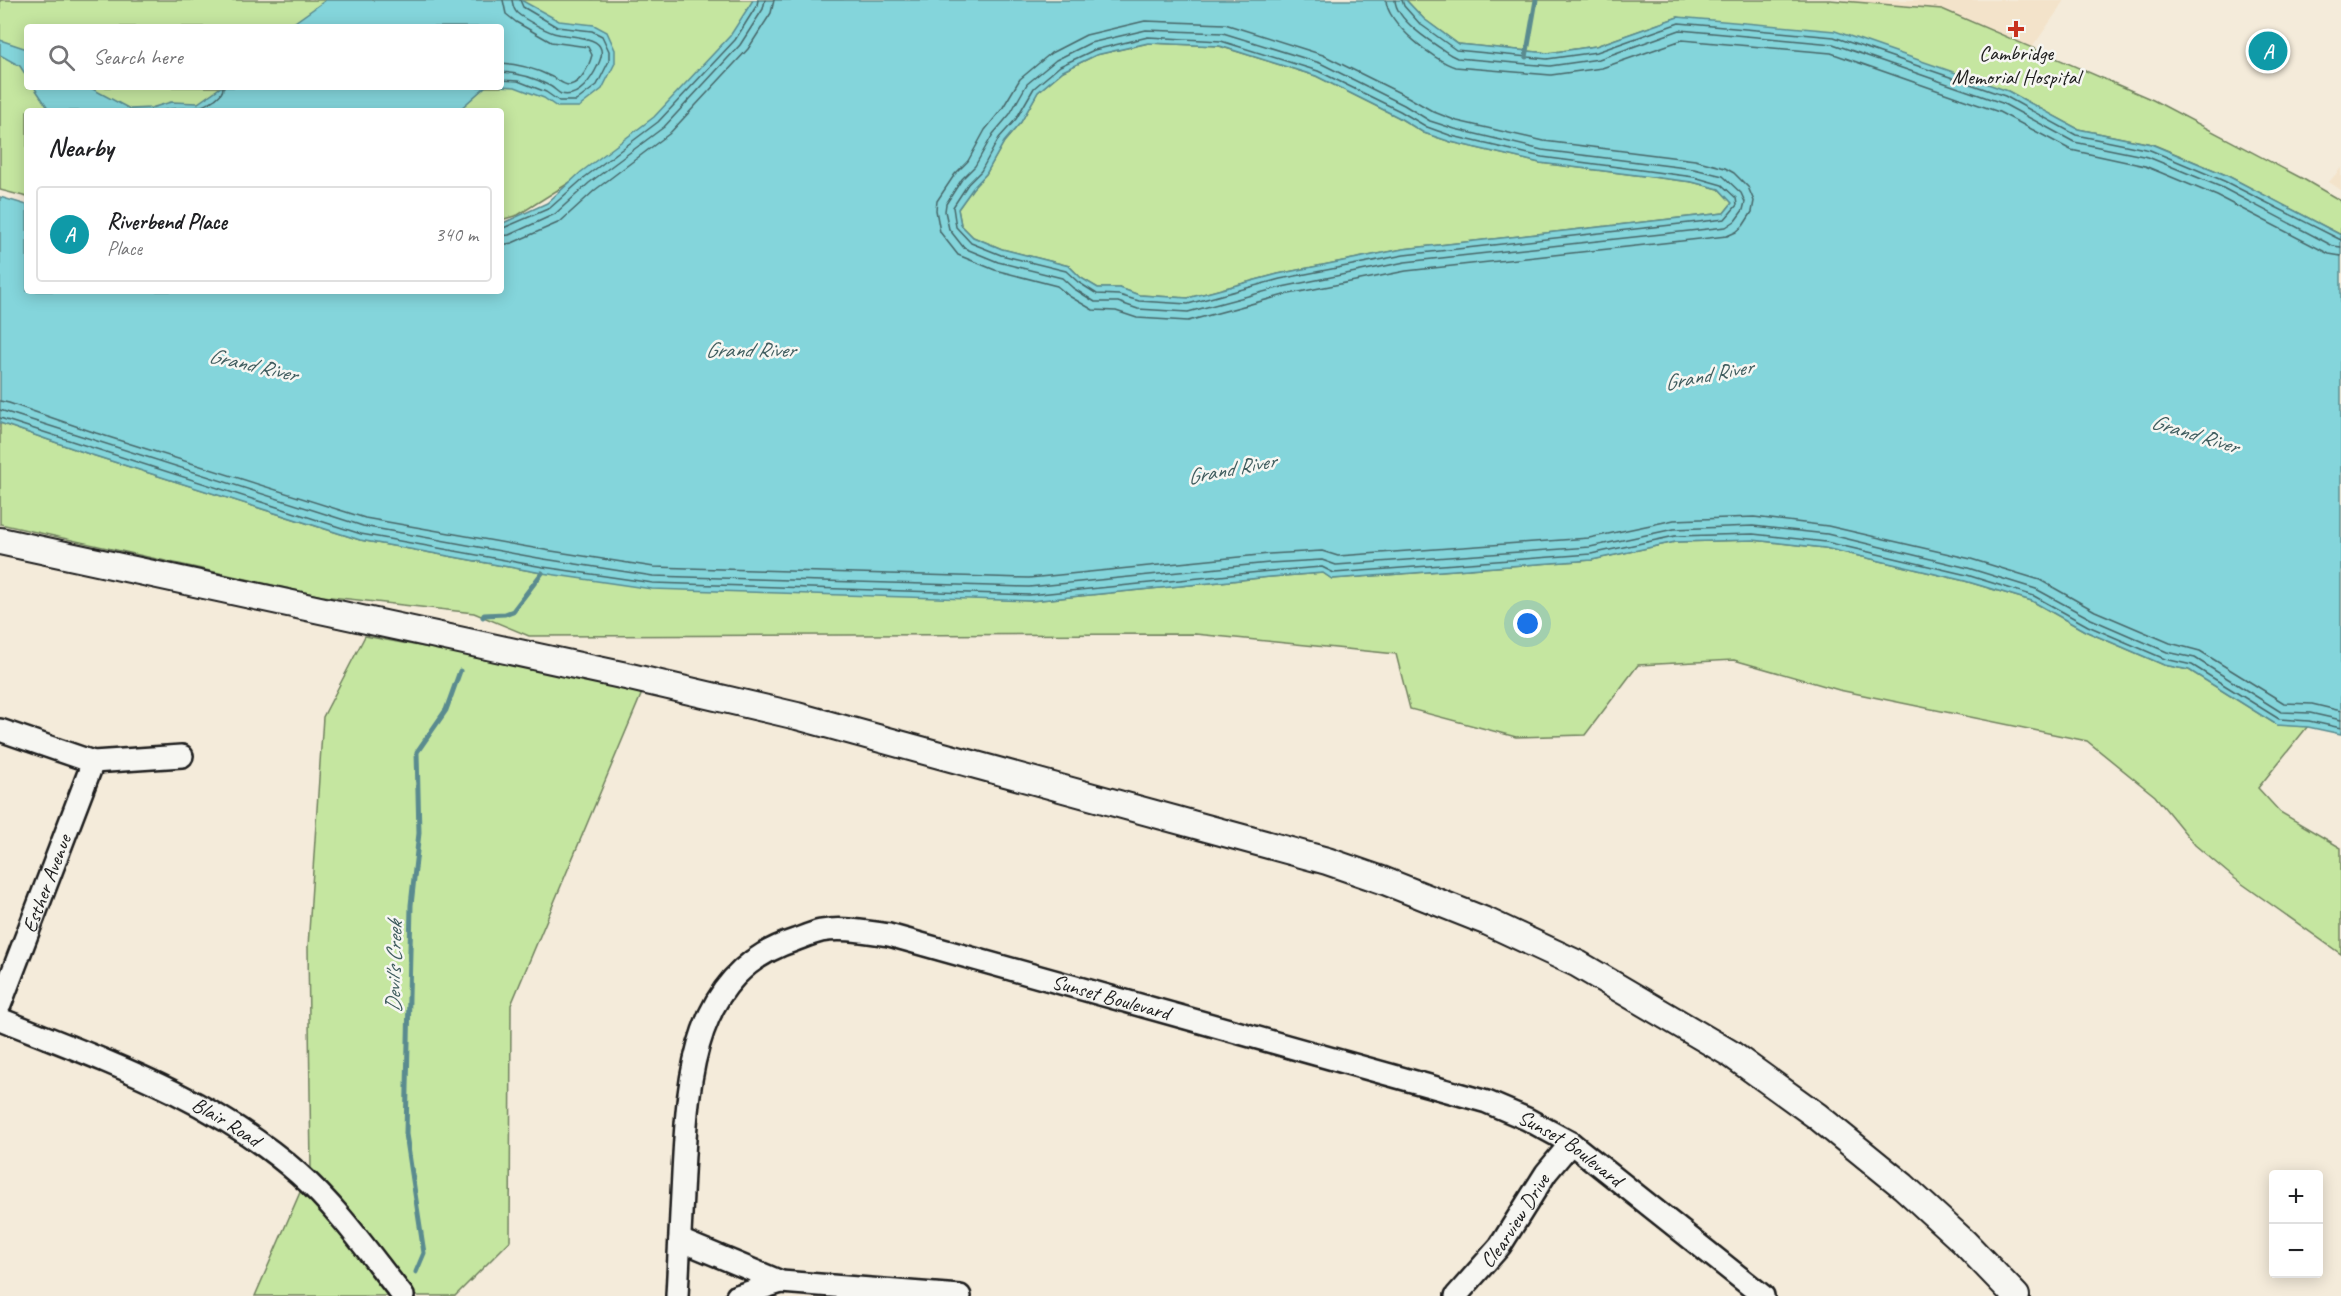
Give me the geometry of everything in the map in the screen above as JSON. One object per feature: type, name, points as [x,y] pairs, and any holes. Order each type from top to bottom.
[{"type":"main road","points":[[0,541],[614,673],[797,716],[1327,861],[1382,880],[1488,922],[1578,964],[1731,1054],[1817,1116],[1903,1185],[1964,1242],[2016,1296]]},
{"type":"street","points":[[0,730],[93,762],[182,756]]},
{"type":"street","name":"Esther Avenue","points":[[0,1005],[93,762]]},
{"type":"street","name":"Sunset Boulevard","points":[[677,1296],[685,1142],[692,1074],[702,1030],[720,994],[742,968],[763,953],[820,931],[853,930],[889,935],[1487,1102],[1527,1119],[1571,1143],[1763,1296]]},
{"type":"street","name":"Blair Road","points":[[0,1019],[137,1074],[200,1104],[268,1147],[301,1176],[338,1216],[403,1296]]},
{"type":"street","name":"Clearview Drive","points":[[1456,1296],[1500,1246],[1546,1173],[1571,1143]]},
{"type":"street","points":[[680,1240],[781,1282],[960,1296]]},
{"type":"street","points":[[736,1296],[781,1282]]},
{"type":"shaded area","name":"Cambridge Memorial Hospital","points":[[1830,0],[2065,0],[2032,48],[1942,9]]},
{"type":"shaded area","points":[[2341,168],[2341,190],[2329,182]]},
{"type":"green space","points":[[0,0],[842,0],[683,111],[518,215],[504,219],[504,108],[24,108],[24,196],[0,190]]},
{"type":"green space","points":[[1406,0],[1830,0],[1942,9],[2153,100],[2305,180],[2341,201],[2341,235],[2226,175],[2152,144],[2078,129],[2008,91],[1678,17],[1596,46],[1548,53],[1458,44],[1424,19]]},
{"type":"green space","points":[[1149,43],[1219,46],[1316,76],[1398,117],[1424,133],[1451,142],[1540,163],[1692,182],[1719,189],[1732,203],[1724,213],[1403,249],[1278,274],[1188,298],[1139,295],[1120,288],[1098,288],[1081,278],[1069,266],[1002,249],[973,237],[961,225],[958,209],[986,174],[1004,142],[1021,122],[1038,92],[1063,71],[1096,55]]},
{"type":"green space","points":[[0,423],[89,454],[360,540],[542,573],[1030,601],[1323,573],[1332,579],[1592,560],[1675,542],[1753,540],[1825,548],[1965,581],[2032,601],[2085,631],[2164,665],[2189,670],[2277,725],[2308,726],[2258,788],[2280,812],[2341,848],[2341,954],[2234,878],[2195,845],[2155,796],[2087,741],[1839,690],[1734,660],[1638,665],[1585,735],[1516,737],[1410,709],[1396,654],[1195,634],[529,636],[474,613],[322,596],[0,524]]},
{"type":"green space","points":[[365,636],[644,688],[511,1005],[510,1241],[455,1296],[255,1296],[311,1167],[308,947],[323,717]]},
{"type":"water","points":[[326,0],[521,0],[559,21],[594,25],[607,32],[615,50],[615,63],[602,89],[579,107],[557,107],[544,98],[515,87],[504,86],[504,24],[292,24]]},
{"type":"water","name":"Grand River","points":[[753,0],[1406,0],[1424,19],[1458,44],[1548,53],[1596,46],[1678,17],[1835,31],[2008,91],[2078,129],[2151,144],[2226,175],[2341,235],[2341,734],[2308,727],[2277,725],[2189,670],[2164,665],[2085,631],[2032,601],[1965,581],[1825,548],[1753,540],[1675,542],[1592,560],[1332,579],[1323,573],[1030,601],[652,589],[542,573],[360,540],[89,454],[0,423],[0,197],[24,204],[24,294],[504,294],[504,223],[547,203],[581,172],[654,117],[730,36]],"holes":[[[1148,43],[1220,46],[1316,76],[1398,117],[1424,133],[1451,142],[1540,163],[1692,182],[1719,189],[1732,203],[1724,213],[1403,249],[1278,274],[1188,298],[1139,295],[1120,288],[1098,288],[1081,278],[1069,266],[1002,249],[973,237],[961,225],[958,209],[986,174],[1004,142],[1021,122],[1038,92],[1063,71],[1096,55]]]},
{"type":"water","points":[[0,40],[24,48],[24,72],[20,66],[0,55]]},
{"type":"water","points":[[36,90],[95,90],[128,108],[48,108]]},
{"type":"water","points":[[217,90],[482,90],[461,108],[151,108],[171,102],[198,103]]},
{"type":"waterway","points":[[1526,57],[1536,0]]},
{"type":"waterway","name":"Devil's Creek","points":[[483,617],[513,611],[542,573]]},
{"type":"waterway","name":"Devil's Creek","points":[[416,1272],[424,1253],[406,1134],[411,905],[419,833],[417,752],[446,710],[460,671]]},
{"type":"place","name":"Cambridge Memorial Hospital","points":[[2016,29]]},
{"type":"place","name":"Riverbend Place","points":[[2268,51]]}]
